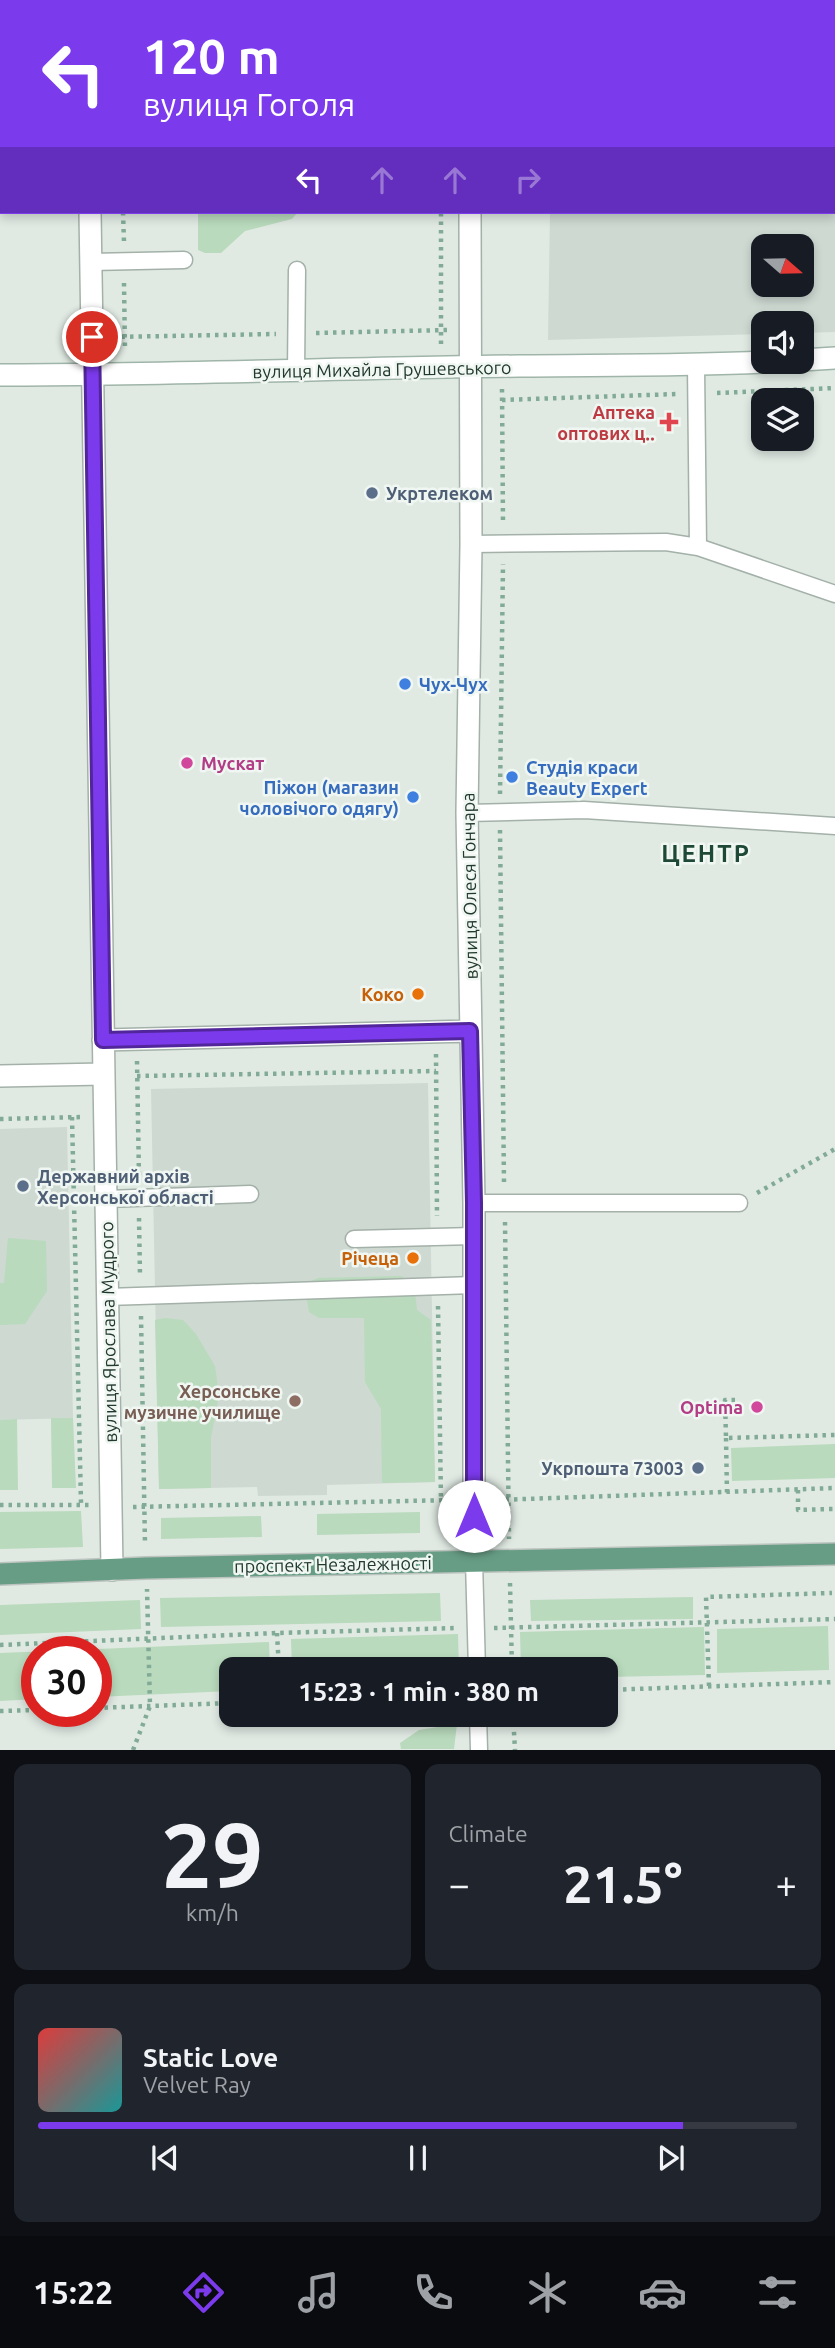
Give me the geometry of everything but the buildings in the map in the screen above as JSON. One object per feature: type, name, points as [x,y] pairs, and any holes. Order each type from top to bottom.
[{"type":"main road","name":"проспект Незалежності","points":[[0,1574],[146,1568],[835,1554]]},
{"type":"street","name":"вулиця Ярослава Мудрого","points":[[90,214],[112,1570]]},
{"type":"street","name":"вулиця Олеся Гончара","points":[[470,214],[471,544],[467,813],[474,1203],[474,1561]]},
{"type":"street","points":[[814,359],[835,358]]},
{"type":"street","name":"вулиця Михайла Грушевського","points":[[0,375],[296,372],[502,366],[696,366],[751,363]]},
{"type":"street","points":[[103,1040],[470,1031]]},
{"type":"street","points":[[0,1076],[104,1074]]},
{"type":"lane","points":[[91,262],[184,260]]},
{"type":"lane","points":[[296,372],[297,270]]},
{"type":"lane","points":[[696,366],[698,547]]},
{"type":"lane","points":[[471,544],[666,542],[698,547],[835,594]]},
{"type":"lane","points":[[467,813],[584,810],[835,825]]},
{"type":"lane","points":[[106,1199],[250,1194]]},
{"type":"lane","points":[[474,1203],[740,1203]]},
{"type":"lane","points":[[354,1239],[474,1236]]},
{"type":"lane","points":[[107,1297],[474,1285]]},
{"type":"lane","points":[[474,1561],[477,1657]]},
{"type":"lane","points":[[478,1727],[479,1749]]},
{"type":"path","points":[[123,214],[125,374]]},
{"type":"path","points":[[441,214],[441,368]]},
{"type":"path","points":[[502,366],[500,812],[508,1499]]},
{"type":"path","points":[[502,400],[835,388]]},
{"type":"path","points":[[137,1076],[436,1071]]},
{"type":"path","points":[[0,1119],[72,1117],[81,1488],[81,1503],[0,1505]]},
{"type":"path","points":[[740,1203],[835,1149]]},
{"type":"path","points":[[727,1493],[725,1400],[734,1401]]},
{"type":"path","points":[[726,1438],[835,1435]]},
{"type":"path","points":[[110,1508],[835,1488]]},
{"type":"path","points":[[797,1490],[798,1510],[833,1509]]},
{"type":"path","points":[[290,1504],[291,1496]]},
{"type":"path","points":[[133,1749],[150,1706],[144,1507]]},
{"type":"path","points":[[709,1686],[706,1597],[832,1594]]},
{"type":"path","points":[[0,1645],[277,1633],[835,1619]]},
{"type":"path","points":[[510,1627],[511,1657]]},
{"type":"path","points":[[277,1633],[278,1657]]},
{"type":"path","points":[[618,1690],[835,1682]]},
{"type":"path","points":[[112,1707],[219,1703]]},
{"type":"path","points":[[0,1711],[21,1710]]},
{"type":"path","points":[[514,1727],[515,1749]]},
{"type":"shaded area","points":[[550,214],[835,214],[835,332],[814,333],[814,311],[751,311],[751,334],[548,340]]},
{"type":"shaded area","points":[[428,1083],[435,1482],[327,1485],[327,1495],[258,1496],[257,1487],[159,1489],[151,1089]]},
{"type":"shaded area","points":[[67,1127],[73,1418],[0,1420],[0,1129]]},
{"type":"green space","points":[[198,214],[296,214],[292,219],[245,231],[221,253],[198,250]]},
{"type":"green space","points":[[8,1238],[46,1241],[47,1291],[25,1324],[0,1325],[0,1283],[4,1283]]},
{"type":"green space","points":[[401,1276],[414,1290],[417,1310],[431,1320],[435,1482],[382,1483],[381,1409],[365,1382],[364,1318],[319,1318],[309,1312],[304,1284],[318,1278]]},
{"type":"green space","points":[[155,1320],[183,1320],[196,1334],[215,1366],[219,1395],[211,1437],[211,1488],[159,1489]]},
{"type":"green space","points":[[51,1418],[73,1418],[76,1488],[52,1488]]},
{"type":"green space","points":[[17,1419],[18,1490],[0,1490],[0,1420]]},
{"type":"green space","points":[[835,1444],[835,1478],[732,1481],[731,1448]]},
{"type":"green space","points":[[81,1511],[83,1547],[0,1549],[0,1512]]},
{"type":"green space","points":[[420,1512],[420,1533],[317,1535],[317,1514]]},
{"type":"green space","points":[[261,1516],[262,1537],[161,1539],[161,1518]]},
{"type":"green space","points":[[440,1593],[441,1621],[161,1627],[160,1598]]},
{"type":"green space","points":[[693,1597],[693,1619],[531,1621],[530,1600]]},
{"type":"green space","points":[[140,1600],[141,1629],[0,1635],[0,1605]]},
{"type":"green space","points":[[828,1626],[829,1670],[717,1673],[717,1629]]},
{"type":"green space","points":[[704,1627],[705,1675],[618,1677],[618,1657],[521,1657],[520,1632]]},
{"type":"green space","points":[[458,1634],[459,1657],[292,1657],[291,1639]]},
{"type":"green space","points":[[269,1642],[270,1657],[219,1657],[219,1692],[112,1696],[112,1648]]},
{"type":"green space","points":[[21,1652],[21,1700],[0,1701],[0,1653]]},
{"type":"green space","points":[[457,1727],[454,1749],[401,1749],[400,1743],[419,1730]]},
{"type":"place","name":"Аптека оптових ц‥","points":[[669,422]]},
{"type":"place","name":"Укртелеком","points":[[372,493]]},
{"type":"place","name":"Чух-Чух","points":[[405,684]]},
{"type":"place","name":"Мускат","points":[[187,763]]},
{"type":"place","name":"Студія краси Beauty Expert","points":[[512,777]]},
{"type":"place","name":"Піжон (магазин чоловічого одягу)","points":[[413,797]]},
{"type":"place","name":"Коко","points":[[418,994]]},
{"type":"place","name":"Державний архів Херсонської області","points":[[23,1186]]},
{"type":"place","name":"Річеца","points":[[413,1258]]},
{"type":"place","name":"Херсонське музичне училище","points":[[295,1401]]},
{"type":"place","name":"Optima","points":[[757,1407]]},
{"type":"place","name":"Укрпошта 73003","points":[[698,1468]]},
{"type":"district","name":"ЦЕНТР","points":[[706,853]]},
{"type":"route","points":[[92,337],[103,1040],[470,1031],[474,1203],[474,1516]]}]
